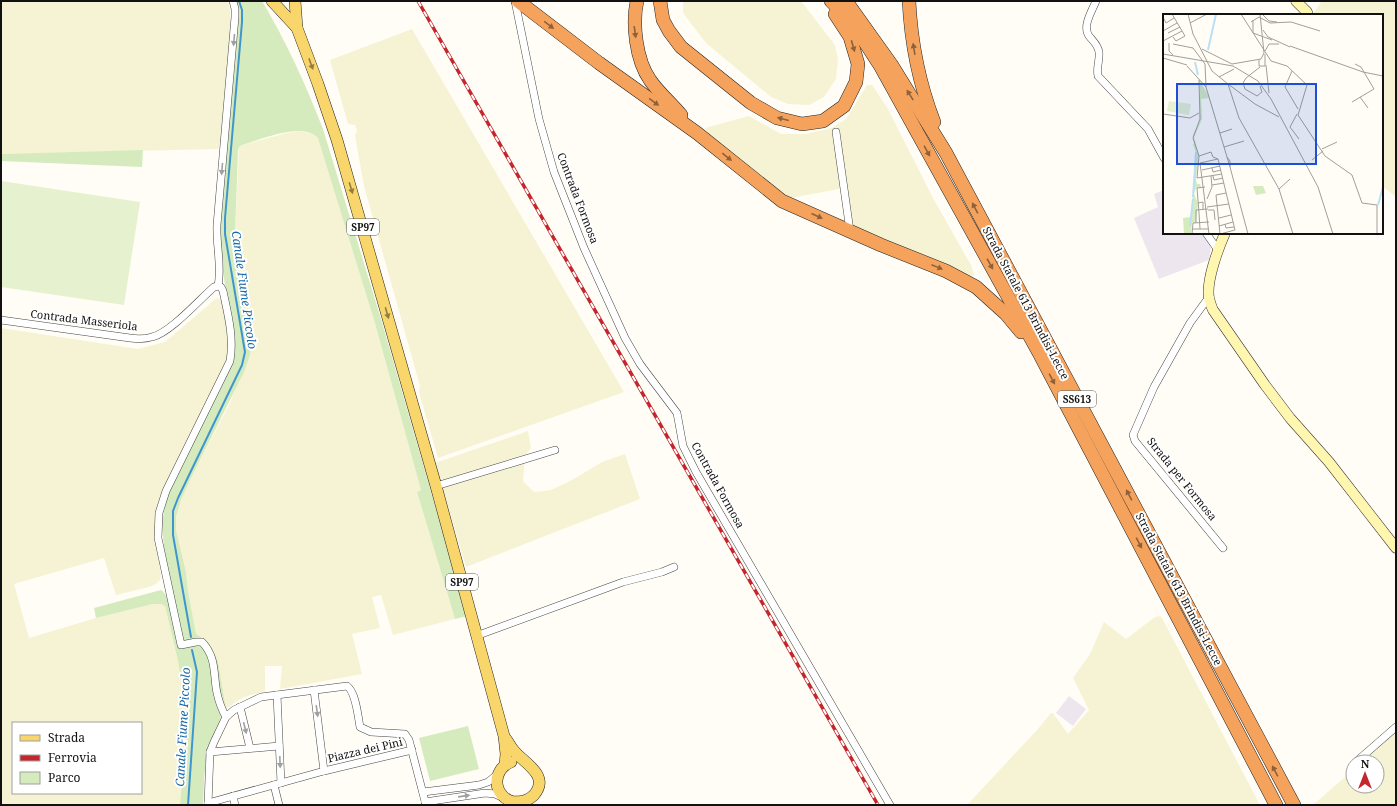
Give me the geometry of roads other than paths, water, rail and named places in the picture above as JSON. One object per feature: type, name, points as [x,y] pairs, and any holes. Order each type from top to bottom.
[{"type":"highway","points":[[518,1],[599,63],[697,133],[782,201],[946,271],[976,288],[1006,314],[1038,351]]},
{"type":"highway","points":[[637,1],[634,26],[642,63],[649,79],[697,133]]},
{"type":"highway","points":[[660,1],[663,20],[681,47],[751,103],[777,118],[802,124],[823,121],[844,106],[856,82],[858,64],[850,37],[826,1]]},
{"type":"highway","name":"Strada Statale 613 Brindisi-Lecce","points":[[831,1],[853,24],[881,67],[1038,351],[1276,805]]},
{"type":"highway","name":"Strada Statale 613 Brindisi-Lecce","points":[[846,1],[891,64],[946,153],[1294,805]]},
{"type":"highway","points":[[909,1],[910,27],[917,69],[929,109],[946,153]]},
{"type":"main road","name":"SP97","points":[[272,1],[298,28]]},
{"type":"main road","name":"SP97","points":[[295,1],[298,28],[337,140],[420,428],[504,736],[506,754],[502,769]]},
{"type":"main road","name":"SP97","points":[[504,736],[513,750],[525,762]]},
{"type":"main road","points":[[515,761],[525,762],[535,769],[539,780],[536,792],[531,801],[511,802],[502,795],[497,785],[502,769],[515,761]]},
{"type":"street","points":[[226,717],[217,694],[214,664],[209,649],[202,642],[181,645],[158,538],[159,513],[166,491],[230,361],[232,338],[230,322],[223,292],[221,287],[218,286],[220,274],[217,252],[217,225],[235,17],[233,1]]},
{"type":"street","name":"Contrada Formosa","points":[[515,1],[539,119],[554,172],[584,248],[625,338],[640,364],[677,412],[683,446],[696,472],[890,805]]},
{"type":"street","points":[[1096,1],[1086,29],[1098,48],[1098,76],[1148,129],[1163,156]]},
{"type":"street","points":[[1296,1],[1308,12],[1308,14]]},
{"type":"street","points":[[836,132],[850,231]]},
{"type":"street","points":[[1207,234],[1218,250]]},
{"type":"street","name":"Strada per Formosa","points":[[1225,234],[1218,250],[1211,278],[1209,297],[1213,310],[1290,418],[1329,462],[1396,548]]},
{"type":"street","name":"Contrada Masseriola","points":[[1,320],[136,339],[153,337],[169,327],[214,287],[218,286]]},
{"type":"street","name":"Strada per Formosa","points":[[1209,297],[1190,323],[1154,387],[1133,435],[1135,441],[1223,548]]},
{"type":"street","points":[[436,486],[556,450]]},
{"type":"street","points":[[476,636],[623,582],[662,572],[674,567]]},
{"type":"street","name":"Piazza dei Pini","points":[[347,686],[351,688],[360,727],[371,732],[405,734],[409,740],[412,750],[324,771],[314,690],[347,686]]},
{"type":"street","points":[[314,690],[261,697],[234,710],[226,717],[210,752],[208,804],[324,771]]},
{"type":"street","points":[[277,695],[279,746],[277,784],[279,805]]},
{"type":"street","points":[[240,707],[250,748]]},
{"type":"street","points":[[1365,754],[1396,727]]},
{"type":"street","points":[[210,752],[279,746]]},
{"type":"street","points":[[412,750],[426,804],[485,793],[495,794],[511,802]]},
{"type":"street","points":[[422,792],[479,785],[488,782],[502,769]]},
{"type":"street","points":[[233,796],[235,805]]},
{"type":"waterway","name":"Canale Fiume Piccolo","points":[[191,637],[173,535],[173,511],[242,365],[245,352],[225,234],[225,218],[242,22],[242,10],[239,1]]},
{"type":"waterway","name":"Canale Fiume Piccolo","points":[[188,805],[197,672],[192,650]]},
{"type":"railway","points":[[418,1],[878,805]]}]
